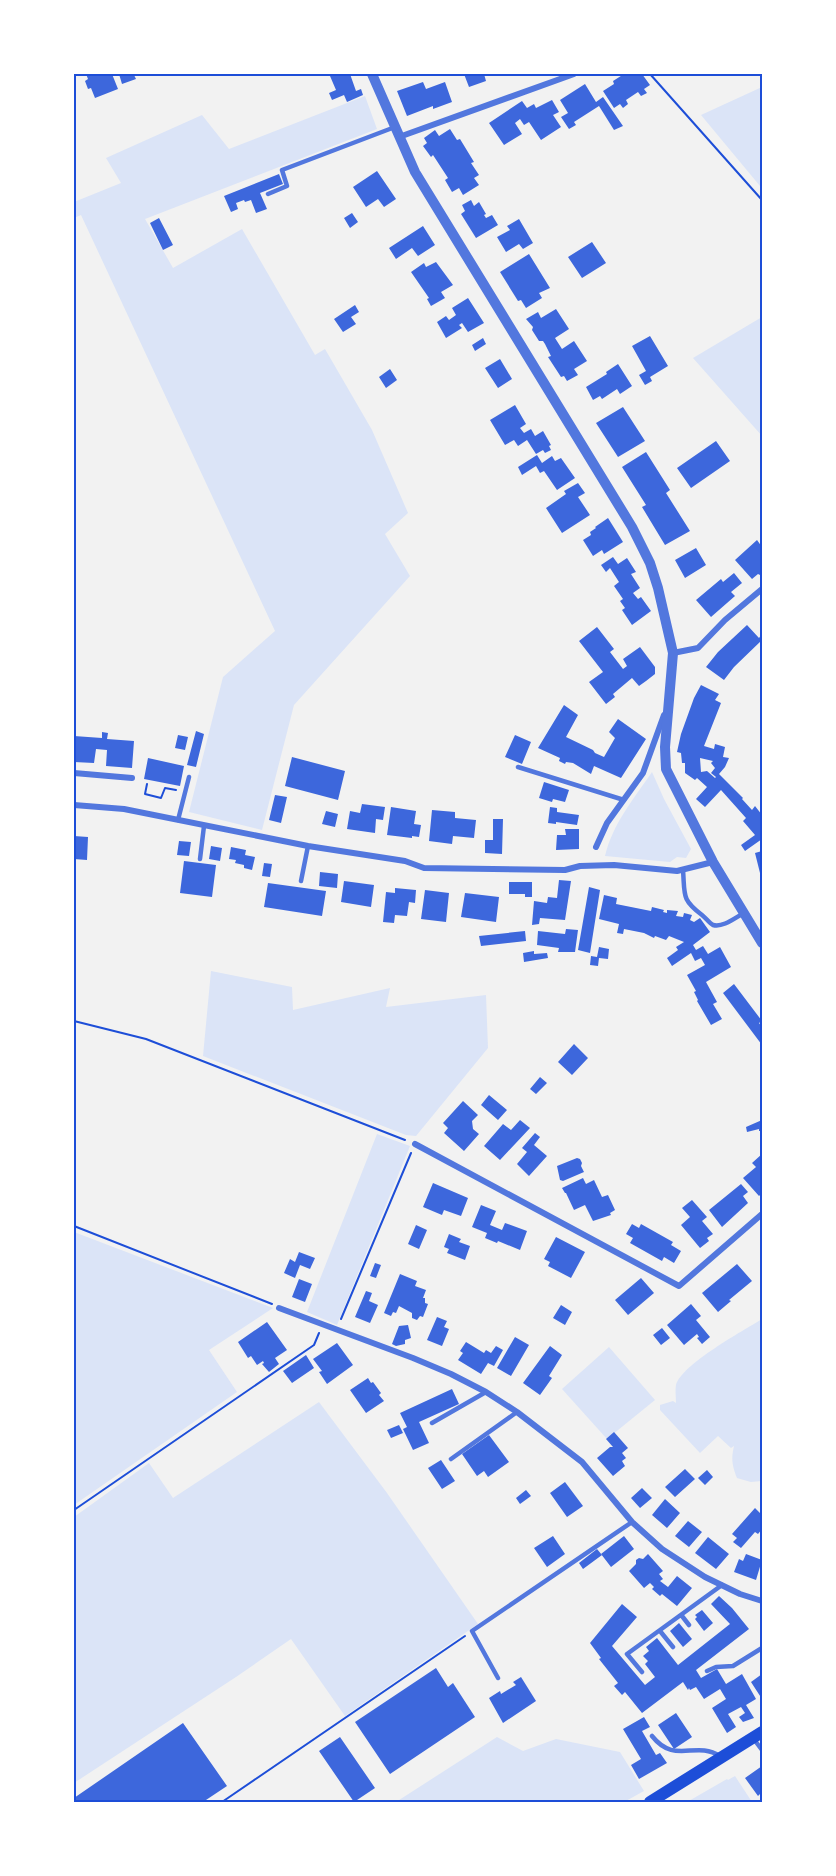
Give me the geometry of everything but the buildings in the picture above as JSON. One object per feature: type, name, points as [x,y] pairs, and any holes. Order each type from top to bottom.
[{"type":"main road","points":[[650,1803],[758,1735]]},
{"type":"street","points":[[372,74],[415,172],[632,527],[650,563],[665,612],[673,653],[665,747],[666,769],[713,862],[762,943]]},
{"type":"street","points":[[397,132],[574,74]]},
{"type":"street","points":[[673,653],[698,648],[725,620],[762,589]]},
{"type":"street","points":[[596,848],[607,823],[643,773],[670,697]]},
{"type":"street","points":[[74,772],[132,778]]},
{"type":"street","points":[[74,805],[124,809],[308,846],[405,861],[424,868],[565,870],[594,865],[614,865],[677,871],[713,862]]},
{"type":"street","points":[[415,1144],[679,1286],[762,1214]]},
{"type":"street","points":[[279,1307],[413,1358],[486,1392],[517,1412],[582,1462],[632,1522],[662,1549],[722,1585],[762,1601]]},
{"type":"lane","points":[[268,194],[287,186],[282,170],[397,132]]},
{"type":"lane","points":[[518,767],[624,800]]},
{"type":"lane","points":[[178,820],[189,777]]},
{"type":"lane","points":[[200,859],[204,826]]},
{"type":"lane","points":[[301,880],[308,846]]},
{"type":"lane","points":[[683,870],[688,905],[711,924],[724,924],[744,912]]},
{"type":"lane","points":[[432,1423],[486,1392]]},
{"type":"lane","points":[[451,1459],[517,1412]]},
{"type":"lane","points":[[498,1678],[472,1631],[632,1522]]},
{"type":"lane","points":[[642,1672],[627,1654],[722,1585]]},
{"type":"lane","points":[[682,1616],[689,1625]]},
{"type":"lane","points":[[660,1631],[673,1647]]},
{"type":"lane","points":[[707,1671],[716,1666],[733,1666],[762,1648]]},
{"type":"lane","points":[[758,1735],[762,1750]]},
{"type":"lane","points":[[652,1736],[668,1750],[712,1751],[722,1758]]},
{"type":"path","points":[[650,74],[762,200]]},
{"type":"path","points":[[147,784],[145,794],[161,798],[165,788],[185,792]]},
{"type":"path","points":[[74,1021],[146,1039],[415,1144],[337,1330]]},
{"type":"path","points":[[74,1226],[279,1307]]},
{"type":"path","points":[[74,1510],[314,1345],[323,1324]]},
{"type":"path","points":[[222,1803],[472,1631]]},
{"type":"shaded area","points":[[762,87],[762,184],[760,186],[701,115]]},
{"type":"shaded area","points":[[365,96],[377,129],[145,219],[173,268],[242,229],[315,355],[325,349],[372,430],[408,513],[385,534],[410,576],[294,705],[262,830],[189,812],[223,677],[275,631],[81,215],[74,218],[74,202],[121,183],[106,158],[202,115],[229,149]]},
{"type":"shaded area","points":[[762,317],[762,436],[693,358]]},
{"type":"shaded area","points":[[652,772],[691,849],[686,858],[677,857],[670,862],[605,856],[618,822]]},
{"type":"shaded area","points":[[211,971],[292,987],[293,1010],[390,988],[386,1007],[486,995],[488,1048],[416,1136],[406,1135],[203,1056]]},
{"type":"shaded area","points":[[377,1134],[410,1146],[337,1325],[307,1312]]},
{"type":"shaded area","points":[[74,1232],[273,1308],[209,1350],[237,1392],[74,1505]]},
{"type":"shaded area","points":[[762,1319],[762,1481],[751,1482],[737,1478],[732,1462],[734,1446],[731,1448],[718,1436],[700,1453],[660,1410],[660,1405],[673,1401],[676,1403],[676,1385],[689,1368],[714,1349]]},
{"type":"shaded area","points":[[609,1347],[655,1400],[607,1439],[562,1389]]},
{"type":"shaded area","points":[[319,1402],[387,1493],[478,1624],[345,1716],[291,1639],[74,1783],[74,1517],[149,1463],[173,1498]]},
{"type":"shaded area","points":[[497,1737],[523,1751],[556,1739],[620,1752],[644,1791],[624,1802],[396,1802]]},
{"type":"shaded area","points":[[735,1776],[752,1802],[687,1802],[727,1779]]}]
